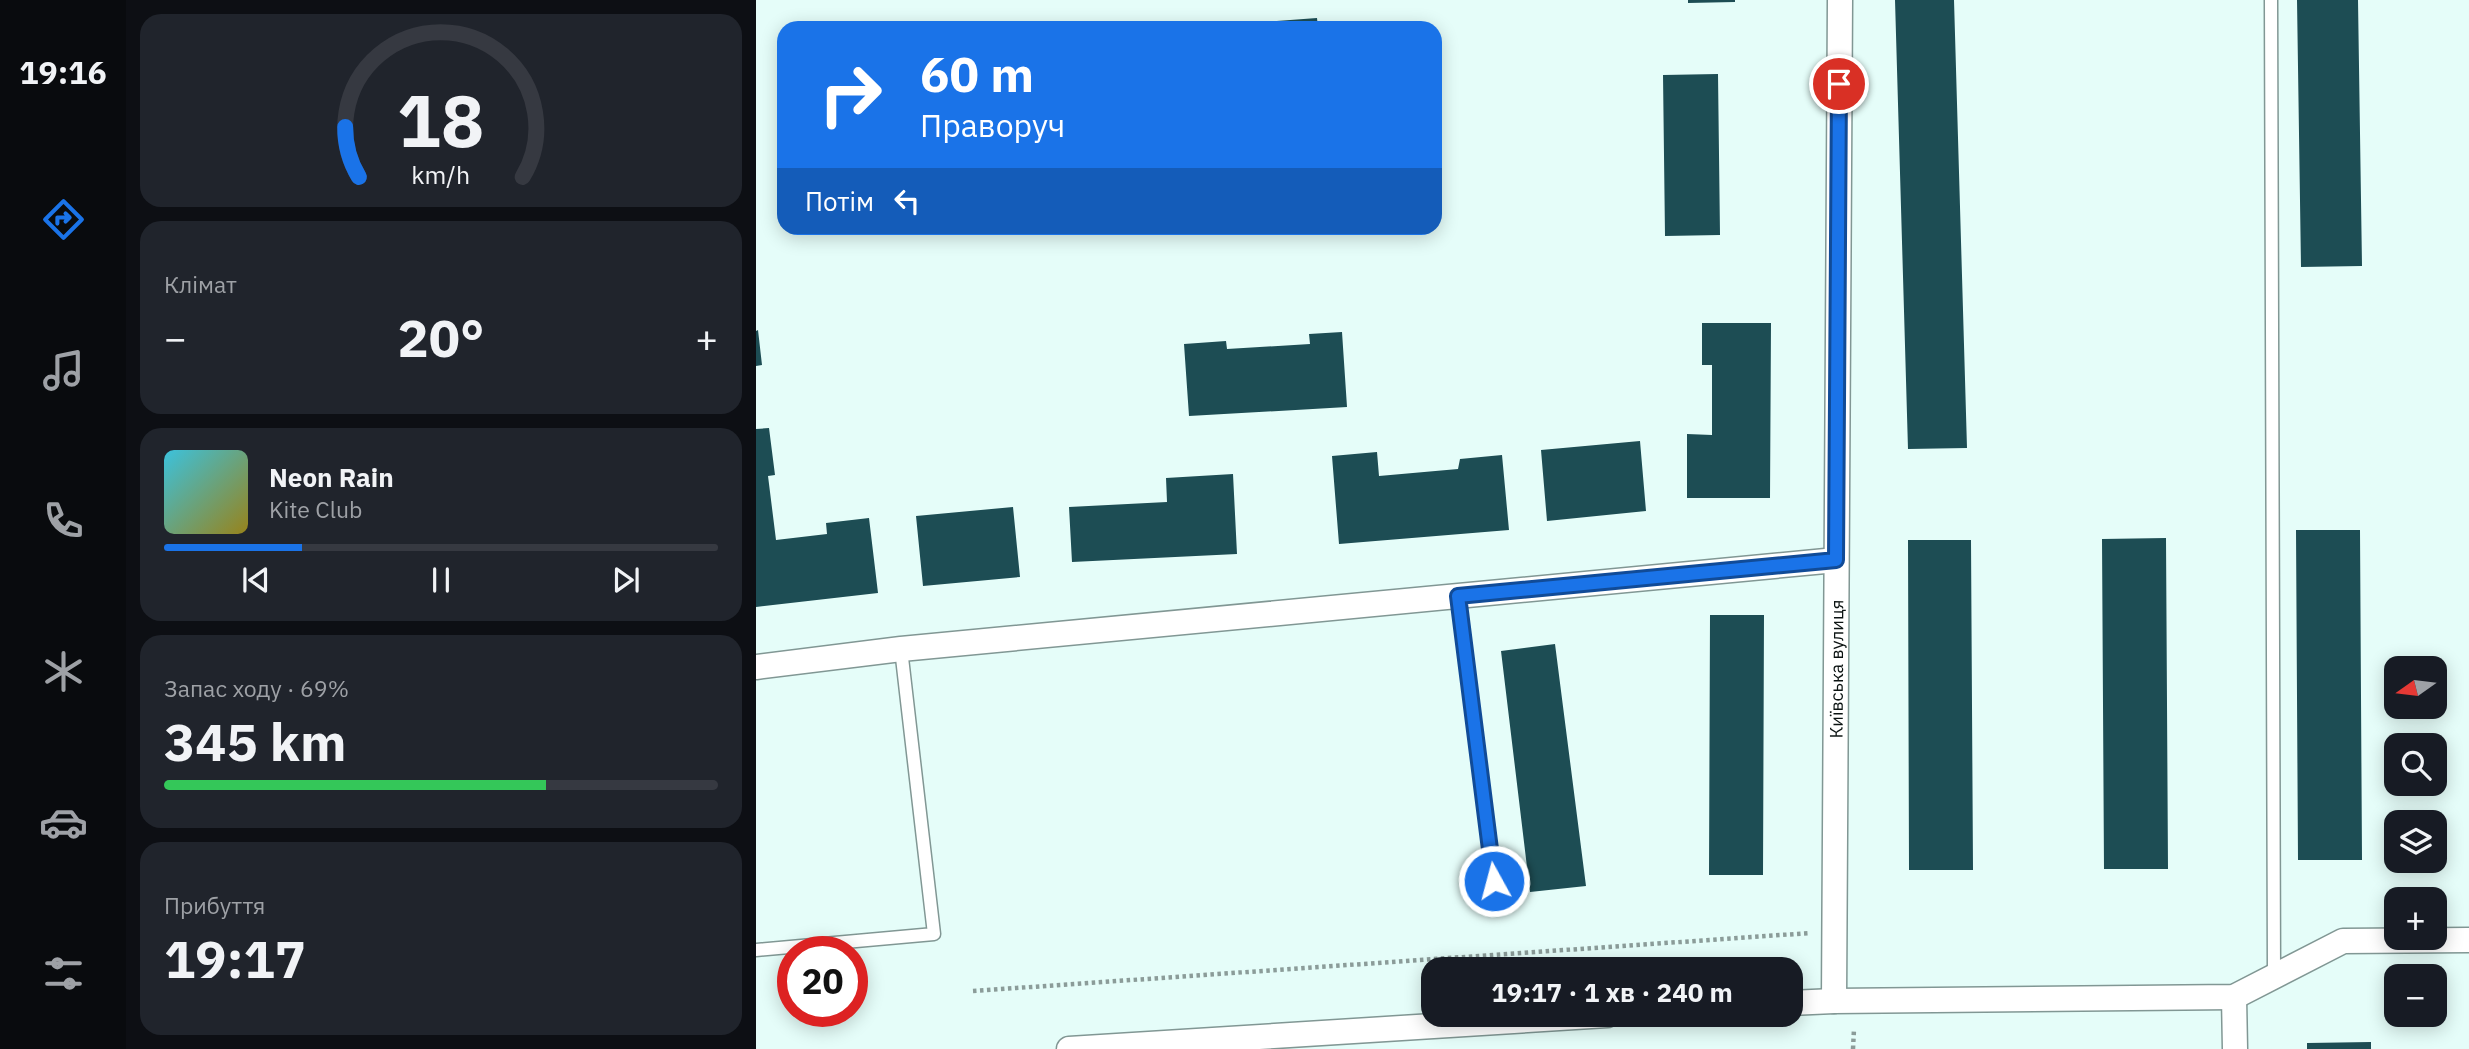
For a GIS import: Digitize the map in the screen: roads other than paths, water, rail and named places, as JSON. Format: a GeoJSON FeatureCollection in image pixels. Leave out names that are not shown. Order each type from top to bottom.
{"type":"FeatureCollection","features":[{"type":"Feature","properties":{"kind":"street","name":"Київська вулиця"},"geometry":{"type":"LineString","coordinates":[[1834,1001],[1840,0]]}},
{"type":"Feature","properties":{"kind":"street"},"geometry":{"type":"LineString","coordinates":[[756,667],[901,649],[1836,560]]}},
{"type":"Feature","properties":{"kind":"street"},"geometry":{"type":"LineString","coordinates":[[1803,1002],[2234,997],[2343,941],[2469,940]]}},
{"type":"Feature","properties":{"kind":"street"},"geometry":{"type":"LineString","coordinates":[[2234,997],[2235,1049]]}},
{"type":"Feature","properties":{"kind":"street"},"geometry":{"type":"LineString","coordinates":[[1069,1049],[1421,1027]]}},
{"type":"Feature","properties":{"kind":"lane"},"geometry":{"type":"LineString","coordinates":[[2272,0],[2274,977]]}},
{"type":"Feature","properties":{"kind":"lane"},"geometry":{"type":"LineString","coordinates":[[1458,596],[1497,907]]}},
{"type":"Feature","properties":{"kind":"lane"},"geometry":{"type":"LineString","coordinates":[[756,950],[934,934],[901,649]]}}]}
